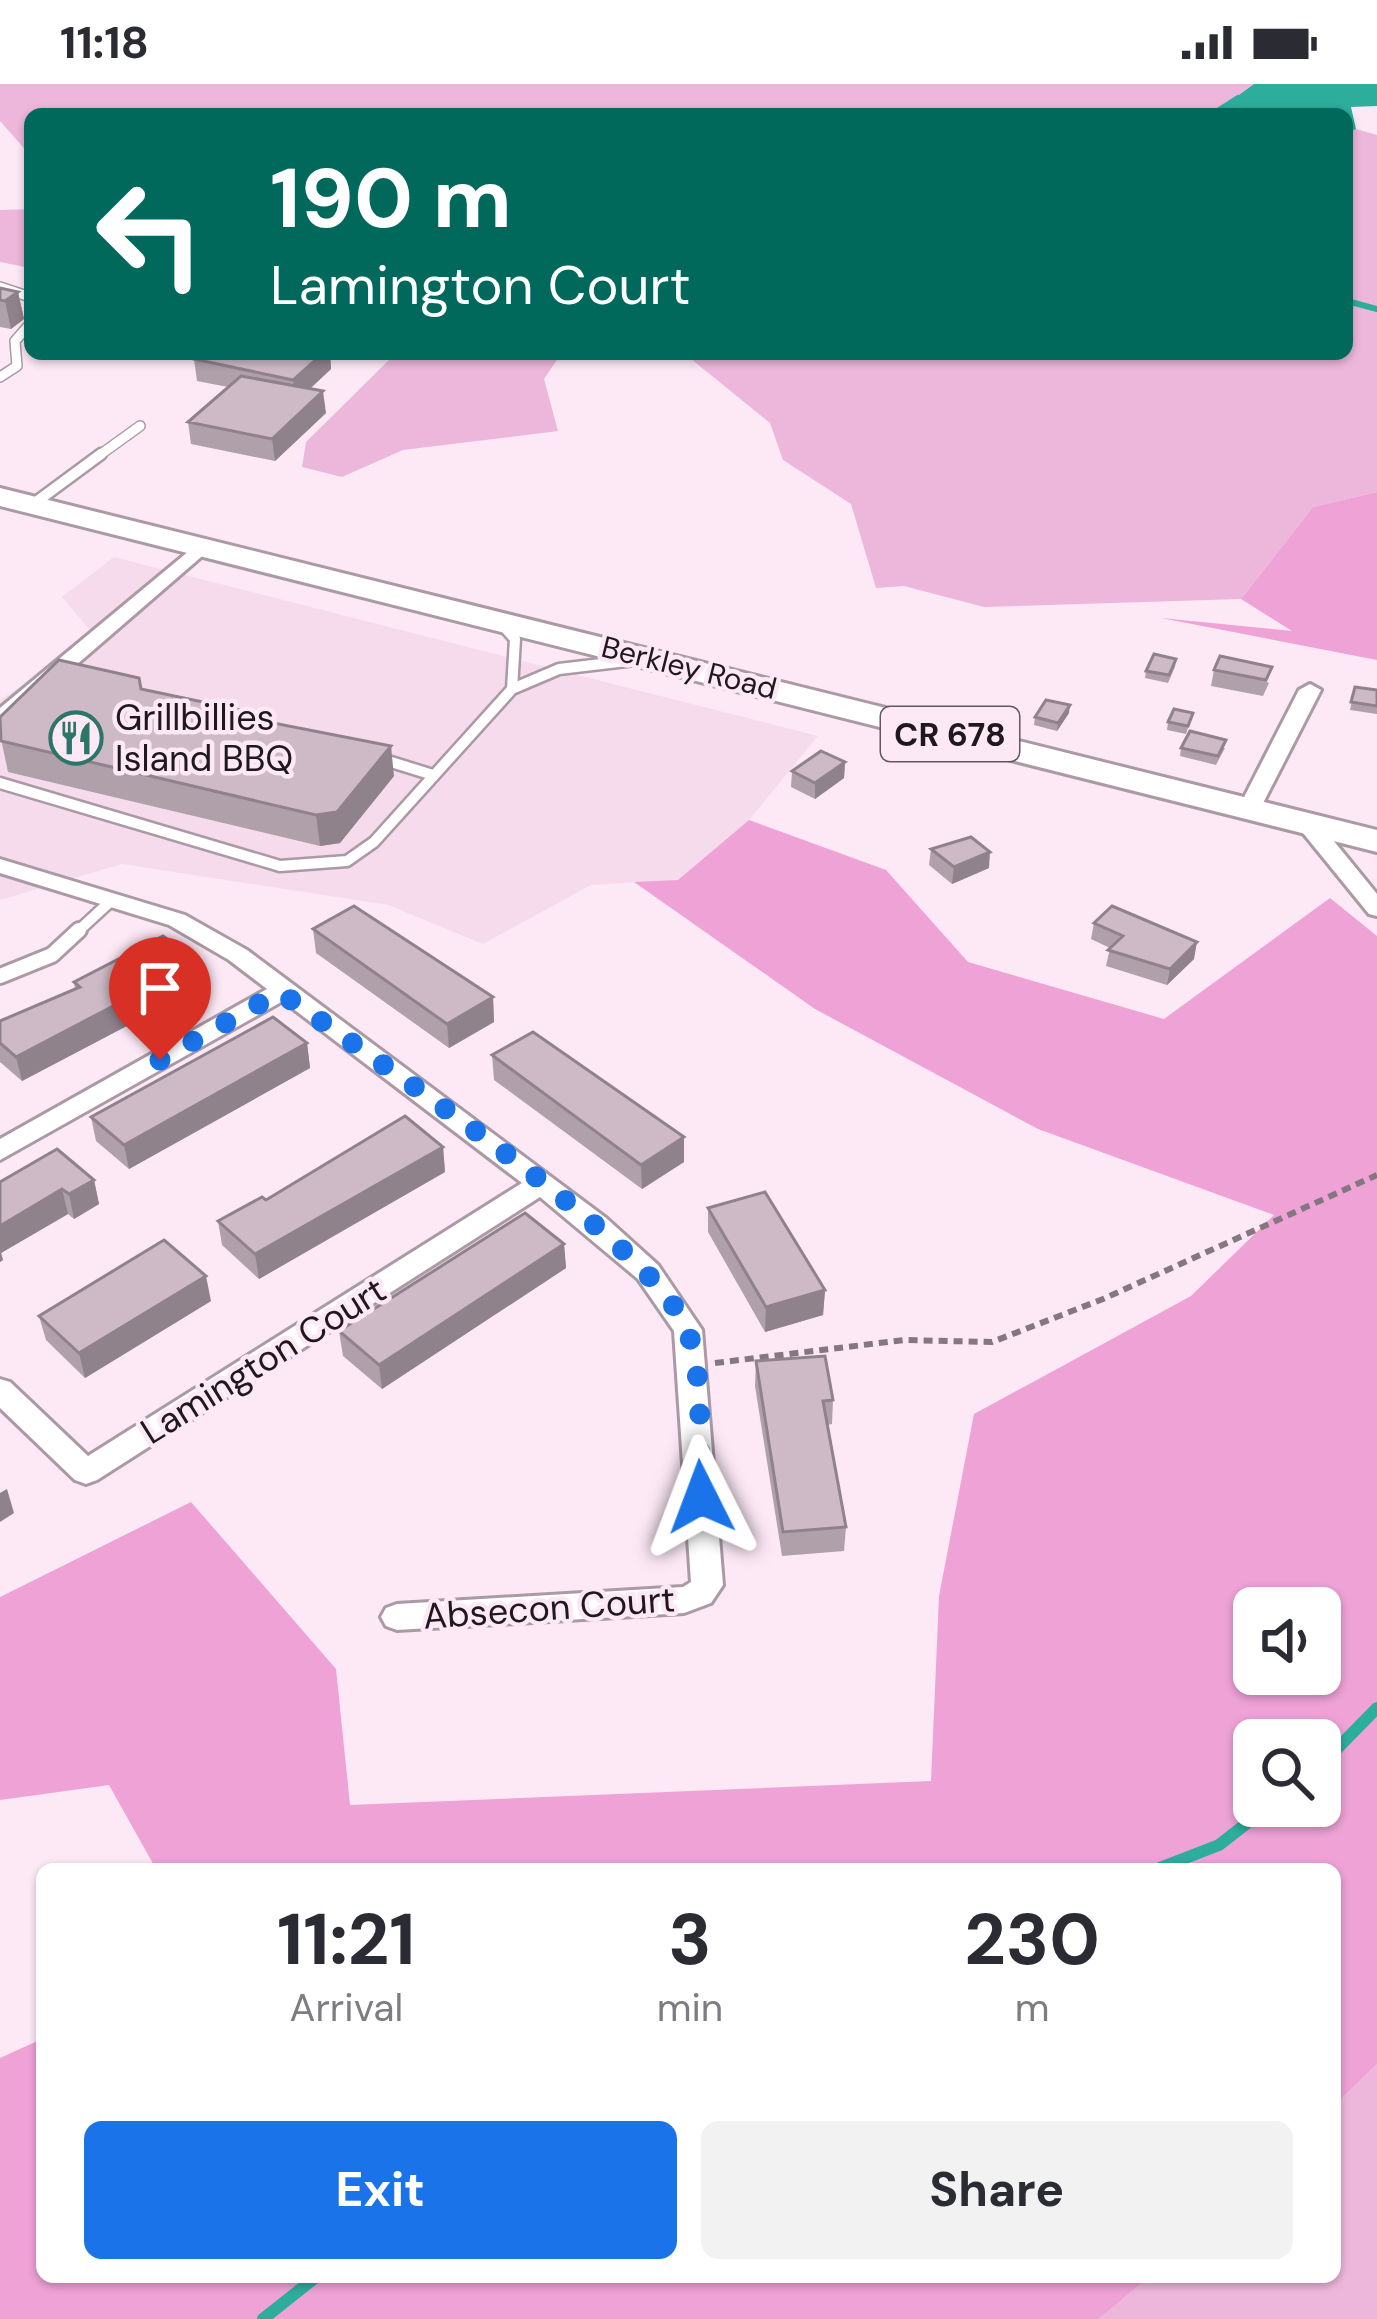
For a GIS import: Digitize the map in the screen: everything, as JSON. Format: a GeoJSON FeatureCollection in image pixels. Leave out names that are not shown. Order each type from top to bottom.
{"type":"FeatureCollection","features":[{"type":"Feature","properties":{"kind":"main road","name":"Berkley Road"},"geometry":{"type":"LineString","coordinates":[[0,497],[1377,841]]}},
{"type":"Feature","properties":{"kind":"street"},"geometry":{"type":"LineString","coordinates":[[0,719],[64,674],[201,547]]}},
{"type":"Feature","properties":{"kind":"street"},"geometry":{"type":"LineString","coordinates":[[1249,809],[1310,690]]}},
{"type":"Feature","properties":{"kind":"street"},"geometry":{"type":"LineString","coordinates":[[1307,824],[1377,909]]}},
{"type":"Feature","properties":{"kind":"street"},"geometry":{"type":"LineString","coordinates":[[0,866],[177,920],[238,955],[648,1272],[688,1330],[694,1366]]}},
{"type":"Feature","properties":{"kind":"street"},"geometry":{"type":"LineString","coordinates":[[0,1151],[280,992]]}},
{"type":"Feature","properties":{"kind":"street","name":"Lamington Court"},"geometry":{"type":"LineString","coordinates":[[0,1390],[86,1472],[540,1184]]}},
{"type":"Feature","properties":{"kind":"street","name":"Absecon Court"},"geometry":{"type":"LineString","coordinates":[[397,1617],[700,1594],[707,1585],[694,1366]]}},
{"type":"Feature","properties":{"kind":"lane"},"geometry":{"type":"LineString","coordinates":[[0,377],[17,366],[14,341],[24,330]]}},
{"type":"Feature","properties":{"kind":"lane"},"geometry":{"type":"LineString","coordinates":[[32,505],[140,426]]}},
{"type":"Feature","properties":{"kind":"lane"},"geometry":{"type":"LineString","coordinates":[[496,620],[515,639],[512,689]]}},
{"type":"Feature","properties":{"kind":"lane"},"geometry":{"type":"LineString","coordinates":[[0,783],[280,866],[347,862],[374,842],[512,689],[585,663],[652,659]]}},
{"type":"Feature","properties":{"kind":"lane"},"geometry":{"type":"LineString","coordinates":[[351,751],[434,775]]}},
{"type":"Feature","properties":{"kind":"lane"},"geometry":{"type":"LineString","coordinates":[[0,976],[52,955],[113,899]]}},
{"type":"Feature","properties":{"kind":"path"},"geometry":{"type":"LineString","coordinates":[[694,1366],[904,1340],[992,1342],[1103,1299],[1377,1175]]}},
{"type":"Feature","properties":{"kind":"shaded area"},"geometry":{"type":"Polygon","coordinates":[[[0,84],[1254,84],[1221,108],[24,108],[24,148],[0,121],[0,84]]]}},
{"type":"Feature","properties":{"kind":"shaded area"},"geometry":{"type":"Polygon","coordinates":[[[1254,84],[1377,84],[1377,106],[1221,108],[1254,84]]]}},
{"type":"Feature","properties":{"kind":"shaded area"},"geometry":{"type":"Polygon","coordinates":[[[1353,130],[1377,135],[1377,492],[1313,507],[1241,599],[984,607],[904,586],[876,588],[851,504],[783,460],[770,423],[692,360],[1353,360],[1353,130]]]}},
{"type":"Feature","properties":{"kind":"shaded area"},"geometry":{"type":"Polygon","coordinates":[[[24,209],[24,267],[0,262],[0,210],[24,209]]]}},
{"type":"Feature","properties":{"kind":"shaded area"},"geometry":{"type":"Polygon","coordinates":[[[389,360],[557,360],[544,379],[558,431],[403,450],[342,477],[302,467],[306,442],[389,360]]]}},
{"type":"Feature","properties":{"kind":"shaded area"},"geometry":{"type":"Polygon","coordinates":[[[1377,492],[1377,660],[1161,618],[1292,631],[1241,599],[1313,507],[1377,492]]]}},
{"type":"Feature","properties":{"kind":"shaded area"},"geometry":{"type":"Polygon","coordinates":[[[114,557],[818,736],[749,820],[678,880],[591,885],[483,944],[388,905],[122,864],[0,900],[0,700],[95,636],[62,597],[114,557]]]}},
{"type":"Feature","properties":{"kind":"shaded area"},"geometry":{"type":"Polygon","coordinates":[[[749,820],[886,870],[968,962],[1164,1019],[1330,898],[1377,936],[1377,2064],[1341,2099],[1341,1863],[153,1863],[109,1785],[0,1800],[0,1597],[191,1502],[336,1669],[350,1805],[931,1781],[939,1596],[974,1414],[1191,1296],[1274,1215],[1038,1129],[815,1009],[634,882],[678,880],[749,820]]]}},
{"type":"Feature","properties":{"kind":"shaded area"},"geometry":{"type":"Polygon","coordinates":[[[36,2042],[36,2283],[1142,2283],[1099,2319],[0,2319],[0,2058],[36,2042]]]}},
{"type":"Feature","properties":{"kind":"shaded area"},"geometry":{"type":"Polygon","coordinates":[[[1377,2064],[1377,2319],[1099,2319],[1142,2283],[1341,2283],[1341,2099],[1377,2064]]]}},
{"type":"Feature","properties":{"kind":"building"},"geometry":{"type":"Polygon","coordinates":[[[0,288],[18,292],[0,300],[0,288]]]}},
{"type":"Feature","properties":{"kind":"building"},"geometry":{"type":"Polygon","coordinates":[[[199,360],[315,360],[293,380],[199,360]]]}},
{"type":"Feature","properties":{"kind":"building"},"geometry":{"type":"Polygon","coordinates":[[[241,376],[323,391],[272,439],[188,422],[241,376]]]}},
{"type":"Feature","properties":{"kind":"building"},"geometry":{"type":"Polygon","coordinates":[[[1154,654],[1176,659],[1169,675],[1146,671],[1154,654]]]}},
{"type":"Feature","properties":{"kind":"building"},"geometry":{"type":"Polygon","coordinates":[[[1220,656],[1272,667],[1266,680],[1214,670],[1220,656]]]}},
{"type":"Feature","properties":{"kind":"building"},"geometry":{"type":"Polygon","coordinates":[[[59,660],[139,678],[141,689],[241,710],[243,717],[391,746],[337,812],[316,815],[1,741],[0,717],[59,660]]]}},
{"type":"Feature","properties":{"kind":"building"},"geometry":{"type":"Polygon","coordinates":[[[1355,687],[1377,690],[1377,706],[1351,702],[1355,687]]]}},
{"type":"Feature","properties":{"kind":"building"},"geometry":{"type":"Polygon","coordinates":[[[1046,700],[1070,705],[1058,723],[1035,717],[1046,700]]]}},
{"type":"Feature","properties":{"kind":"building"},"geometry":{"type":"Polygon","coordinates":[[[1174,709],[1193,713],[1188,726],[1168,722],[1174,709]]]}},
{"type":"Feature","properties":{"kind":"building"},"geometry":{"type":"Polygon","coordinates":[[[1190,731],[1226,740],[1218,756],[1181,748],[1190,731]]]}},
{"type":"Feature","properties":{"kind":"building"},"geometry":{"type":"Polygon","coordinates":[[[821,751],[845,762],[815,783],[792,771],[821,751]]]}},
{"type":"Feature","properties":{"kind":"building"},"geometry":{"type":"Polygon","coordinates":[[[971,837],[990,852],[954,867],[931,849],[971,837]]]}},
{"type":"Feature","properties":{"kind":"building"},"geometry":{"type":"Polygon","coordinates":[[[354,906],[493,997],[447,1024],[313,929],[354,906]]]}},
{"type":"Feature","properties":{"kind":"building"},"geometry":{"type":"Polygon","coordinates":[[[1112,906],[1197,942],[1170,969],[1108,950],[1123,936],[1094,923],[1112,906]]]}},
{"type":"Feature","properties":{"kind":"building"},"geometry":{"type":"Polygon","coordinates":[[[163,936],[197,962],[16,1057],[0,1043],[0,1021],[80,987],[74,982],[163,936]]]}},
{"type":"Feature","properties":{"kind":"building"},"geometry":{"type":"Polygon","coordinates":[[[273,1017],[307,1043],[124,1145],[91,1117],[273,1017]]]}},
{"type":"Feature","properties":{"kind":"building"},"geometry":{"type":"Polygon","coordinates":[[[533,1032],[684,1137],[641,1165],[492,1055],[533,1032]]]}},
{"type":"Feature","properties":{"kind":"building"},"geometry":{"type":"Polygon","coordinates":[[[405,1116],[443,1147],[255,1254],[218,1221],[262,1197],[266,1200],[405,1116]]]}},
{"type":"Feature","properties":{"kind":"building"},"geometry":{"type":"Polygon","coordinates":[[[57,1149],[94,1180],[69,1194],[62,1189],[0,1226],[0,1182],[57,1149]]]}},
{"type":"Feature","properties":{"kind":"building"},"geometry":{"type":"Polygon","coordinates":[[[765,1192],[825,1290],[766,1307],[708,1208],[765,1192]]]}},
{"type":"Feature","properties":{"kind":"building"},"geometry":{"type":"Polygon","coordinates":[[[525,1213],[564,1244],[379,1365],[339,1331],[525,1213]]]}},
{"type":"Feature","properties":{"kind":"building"},"geometry":{"type":"Polygon","coordinates":[[[164,1240],[206,1276],[79,1353],[39,1316],[164,1240]]]}},
{"type":"Feature","properties":{"kind":"building"},"geometry":{"type":"Polygon","coordinates":[[[825,1356],[833,1400],[823,1401],[846,1527],[783,1532],[756,1361],[825,1356]]]}},
{"type":"Feature","properties":{"kind":"waterway"},"geometry":{"type":"LineString","coordinates":[[1222,108],[1238,98]]}},
{"type":"Feature","properties":{"kind":"waterway"},"geometry":{"type":"LineString","coordinates":[[1353,303],[1377,309]]}},
{"type":"Feature","properties":{"kind":"waterway"},"geometry":{"type":"LineString","coordinates":[[1341,1745],[1377,1708]]}},
{"type":"Feature","properties":{"kind":"waterway"},"geometry":{"type":"LineString","coordinates":[[1172,1863],[1219,1845],[1242,1827]]}},
{"type":"Feature","properties":{"kind":"waterway"},"geometry":{"type":"LineString","coordinates":[[263,2319],[308,2283]]}},
{"type":"Feature","properties":{"kind":"place","name":"Grillbillies Island BBQ"},"geometry":{"type":"Point","coordinates":[76,738]}},
{"type":"Feature","properties":{"kind":"route"},"geometry":{"type":"LineString","coordinates":[[160,1060],[280,992],[596,1225],[648,1272],[688,1330],[701,1497]]}}]}
